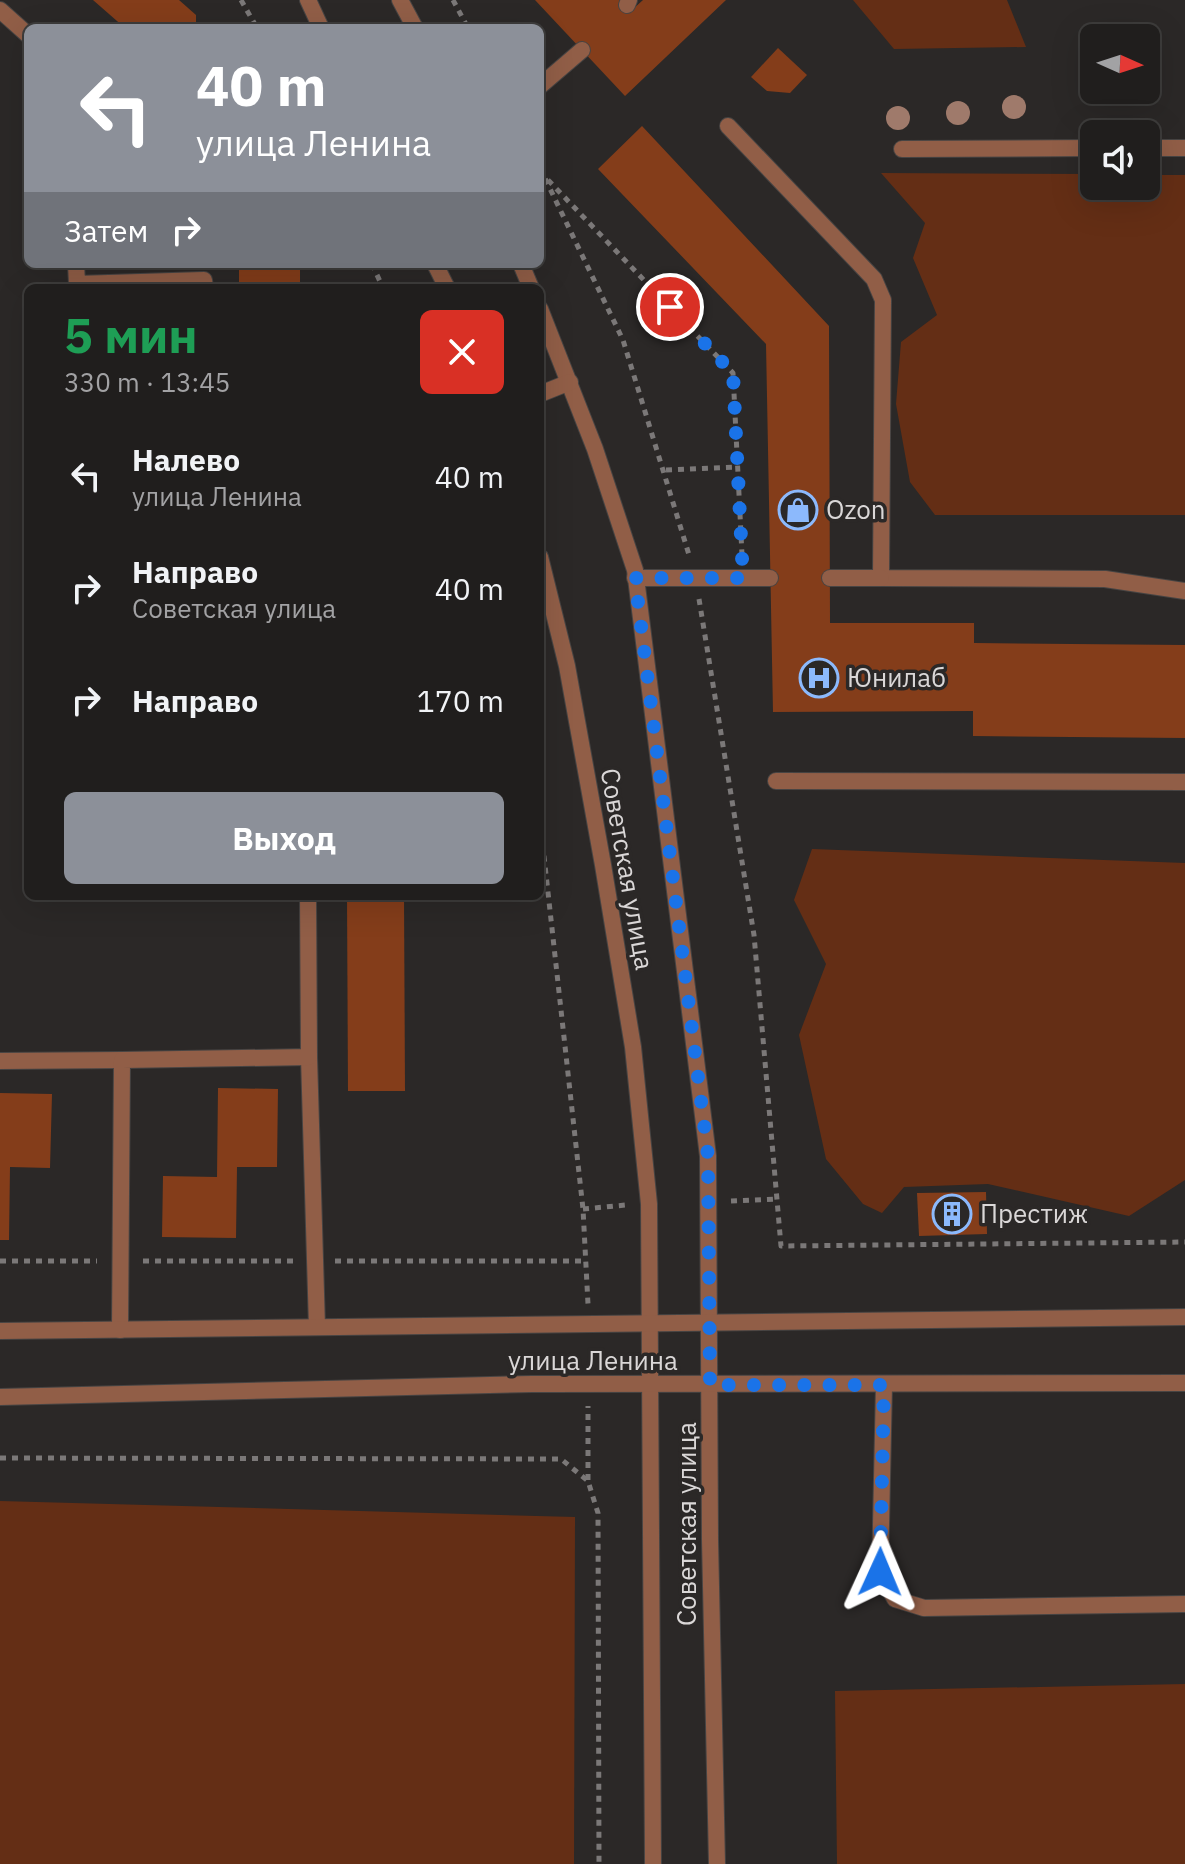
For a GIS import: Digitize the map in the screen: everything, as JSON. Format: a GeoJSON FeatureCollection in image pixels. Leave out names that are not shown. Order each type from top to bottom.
{"type":"FeatureCollection","features":[{"type":"Feature","properties":{"kind":"street"},"geometry":{"type":"LineString","coordinates":[[308,0],[319,24]]}},
{"type":"Feature","properties":{"kind":"street"},"geometry":{"type":"LineString","coordinates":[[400,0],[413,24]]}},
{"type":"Feature","properties":{"kind":"street"},"geometry":{"type":"LineString","coordinates":[[0,10],[24,31]]}},
{"type":"Feature","properties":{"kind":"street"},"geometry":{"type":"LineString","coordinates":[[544,83],[582,50]]}},
{"type":"Feature","properties":{"kind":"street"},"geometry":{"type":"LineString","coordinates":[[728,126],[874,279],[883,300],[881,578]]}},
{"type":"Feature","properties":{"kind":"street"},"geometry":{"type":"LineString","coordinates":[[902,149],[1080,148]]}},
{"type":"Feature","properties":{"kind":"street"},"geometry":{"type":"LineString","coordinates":[[1160,148],[1185,148]]}},
{"type":"Feature","properties":{"kind":"street"},"geometry":{"type":"LineString","coordinates":[[77,284],[204,280],[204,284]]}},
{"type":"Feature","properties":{"kind":"street","name":"Советская улица"},"geometry":{"type":"LineString","coordinates":[[544,319],[570,382],[635,578],[708,1156],[710,1555],[717,1864]]}},
{"type":"Feature","properties":{"kind":"street"},"geometry":{"type":"LineString","coordinates":[[544,392],[570,382]]}},
{"type":"Feature","properties":{"kind":"street","name":"Советская улица"},"geometry":{"type":"LineString","coordinates":[[544,573],[567,666],[618,956],[633,1047],[649,1204],[653,1864]]}},
{"type":"Feature","properties":{"kind":"street"},"geometry":{"type":"LineString","coordinates":[[635,578],[770,578]]}},
{"type":"Feature","properties":{"kind":"street"},"geometry":{"type":"LineString","coordinates":[[830,578],[1105,579],[1185,591]]}},
{"type":"Feature","properties":{"kind":"street"},"geometry":{"type":"LineString","coordinates":[[776,781],[1185,782]]}},
{"type":"Feature","properties":{"kind":"street"},"geometry":{"type":"LineString","coordinates":[[308,900],[317,1327]]}},
{"type":"Feature","properties":{"kind":"street"},"geometry":{"type":"LineString","coordinates":[[0,1061],[309,1057]]}},
{"type":"Feature","properties":{"kind":"street"},"geometry":{"type":"LineString","coordinates":[[120,1330],[122,1060]]}},
{"type":"Feature","properties":{"kind":"street","name":"улица Ленина"},"geometry":{"type":"LineString","coordinates":[[0,1331],[1185,1317]]}},
{"type":"Feature","properties":{"kind":"street","name":"улица Ленина"},"geometry":{"type":"LineString","coordinates":[[0,1397],[588,1384],[1185,1383]]}},
{"type":"Feature","properties":{"kind":"street"},"geometry":{"type":"LineString","coordinates":[[884,1385],[880,1572],[895,1599],[924,1608],[1185,1604]]}},
{"type":"Feature","properties":{"kind":"path"},"geometry":{"type":"LineString","coordinates":[[241,0],[255,24]]}},
{"type":"Feature","properties":{"kind":"path"},"geometry":{"type":"LineString","coordinates":[[453,0],[466,24]]}},
{"type":"Feature","properties":{"kind":"path"},"geometry":{"type":"LineString","coordinates":[[544,176],[733,373],[743,578]]}},
{"type":"Feature","properties":{"kind":"path"},"geometry":{"type":"LineString","coordinates":[[544,176],[623,340],[666,470],[696,578],[754,935],[781,1246],[1185,1242]]}},
{"type":"Feature","properties":{"kind":"path"},"geometry":{"type":"LineString","coordinates":[[666,470],[738,467]]}},
{"type":"Feature","properties":{"kind":"path"},"geometry":{"type":"LineString","coordinates":[[544,856],[583,1209],[589,1322]]}},
{"type":"Feature","properties":{"kind":"path"},"geometry":{"type":"LineString","coordinates":[[583,1209],[649,1204]]}},
{"type":"Feature","properties":{"kind":"path"},"geometry":{"type":"LineString","coordinates":[[588,1384],[588,1481],[598,1513],[599,1864]]}},
{"type":"Feature","properties":{"kind":"path"},"geometry":{"type":"LineString","coordinates":[[0,1458],[561,1459],[588,1481]]}},
{"type":"Feature","properties":{"kind":"shaded area"},"geometry":{"type":"Polygon","coordinates":[[[853,0],[1007,0],[1026,47],[894,49],[853,0]]]}},
{"type":"Feature","properties":{"kind":"shaded area"},"geometry":{"type":"Polygon","coordinates":[[[881,173],[1080,174],[1080,200],[1160,200],[1160,175],[1185,175],[1185,515],[935,515],[910,482],[896,404],[901,342],[937,315],[913,258],[925,223],[881,173]]]}},
{"type":"Feature","properties":{"kind":"shaded area"},"geometry":{"type":"Polygon","coordinates":[[[812,849],[1185,863],[1185,1180],[1129,1216],[988,1184],[904,1187],[882,1213],[863,1204],[826,1159],[799,1035],[826,964],[794,900],[812,849]]]}},
{"type":"Feature","properties":{"kind":"shaded area"},"geometry":{"type":"Polygon","coordinates":[[[0,1501],[575,1517],[574,1864],[0,1864],[0,1501]]]}},
{"type":"Feature","properties":{"kind":"shaded area"},"geometry":{"type":"Polygon","coordinates":[[[1185,1684],[1185,1864],[837,1864],[835,1691],[1185,1684]]]}},
{"type":"Feature","properties":{"kind":"building"},"geometry":{"type":"Polygon","coordinates":[[[93,0],[179,0],[196,15],[196,24],[120,24],[93,0]]]}},
{"type":"Feature","properties":{"kind":"building"},"geometry":{"type":"Polygon","coordinates":[[[535,0],[622,0],[632,10],[643,0],[726,0],[625,96],[535,0]]]}},
{"type":"Feature","properties":{"kind":"building"},"geometry":{"type":"Polygon","coordinates":[[[778,48],[807,75],[790,93],[767,91],[751,77],[778,48]]]}},
{"type":"Feature","properties":{"kind":"building"},"geometry":{"type":"Polygon","coordinates":[[[642,126],[829,326],[830,623],[974,623],[974,643],[1185,645],[1185,738],[973,736],[973,711],[773,712],[766,344],[598,169],[642,126]]]}},
{"type":"Feature","properties":{"kind":"building"},"geometry":{"type":"Polygon","coordinates":[[[239,268],[300,268],[300,284],[239,284],[239,268]]]}},
{"type":"Feature","properties":{"kind":"building"},"geometry":{"type":"Polygon","coordinates":[[[347,900],[404,900],[405,1091],[348,1091],[347,900]]]}},
{"type":"Feature","properties":{"kind":"building"},"geometry":{"type":"Polygon","coordinates":[[[218,1088],[278,1089],[277,1167],[237,1167],[236,1238],[162,1237],[163,1176],[217,1177],[218,1088]]]}},
{"type":"Feature","properties":{"kind":"building"},"geometry":{"type":"Polygon","coordinates":[[[0,1093],[52,1094],[50,1168],[10,1167],[9,1240],[0,1240],[0,1093]]]}},
{"type":"Feature","properties":{"kind":"building","name":"Престиж"},"geometry":{"type":"Polygon","coordinates":[[[986,1192],[987,1234],[919,1236],[917,1193],[986,1192]]]}},
{"type":"Feature","properties":{"kind":"place","name":"Ozon"},"geometry":{"type":"Point","coordinates":[798,510]}},
{"type":"Feature","properties":{"kind":"place","name":"Юнилаб"},"geometry":{"type":"Point","coordinates":[819,678]}},
{"type":"Feature","properties":{"kind":"place","name":"Престиж"},"geometry":{"type":"Point","coordinates":[952,1214]}},
{"type":"Feature","properties":{"kind":"route"},"geometry":{"type":"LineString","coordinates":[[670,307],[733,373],[743,578],[635,578],[708,1156],[710,1385],[884,1385],[880,1572]]}}]}
